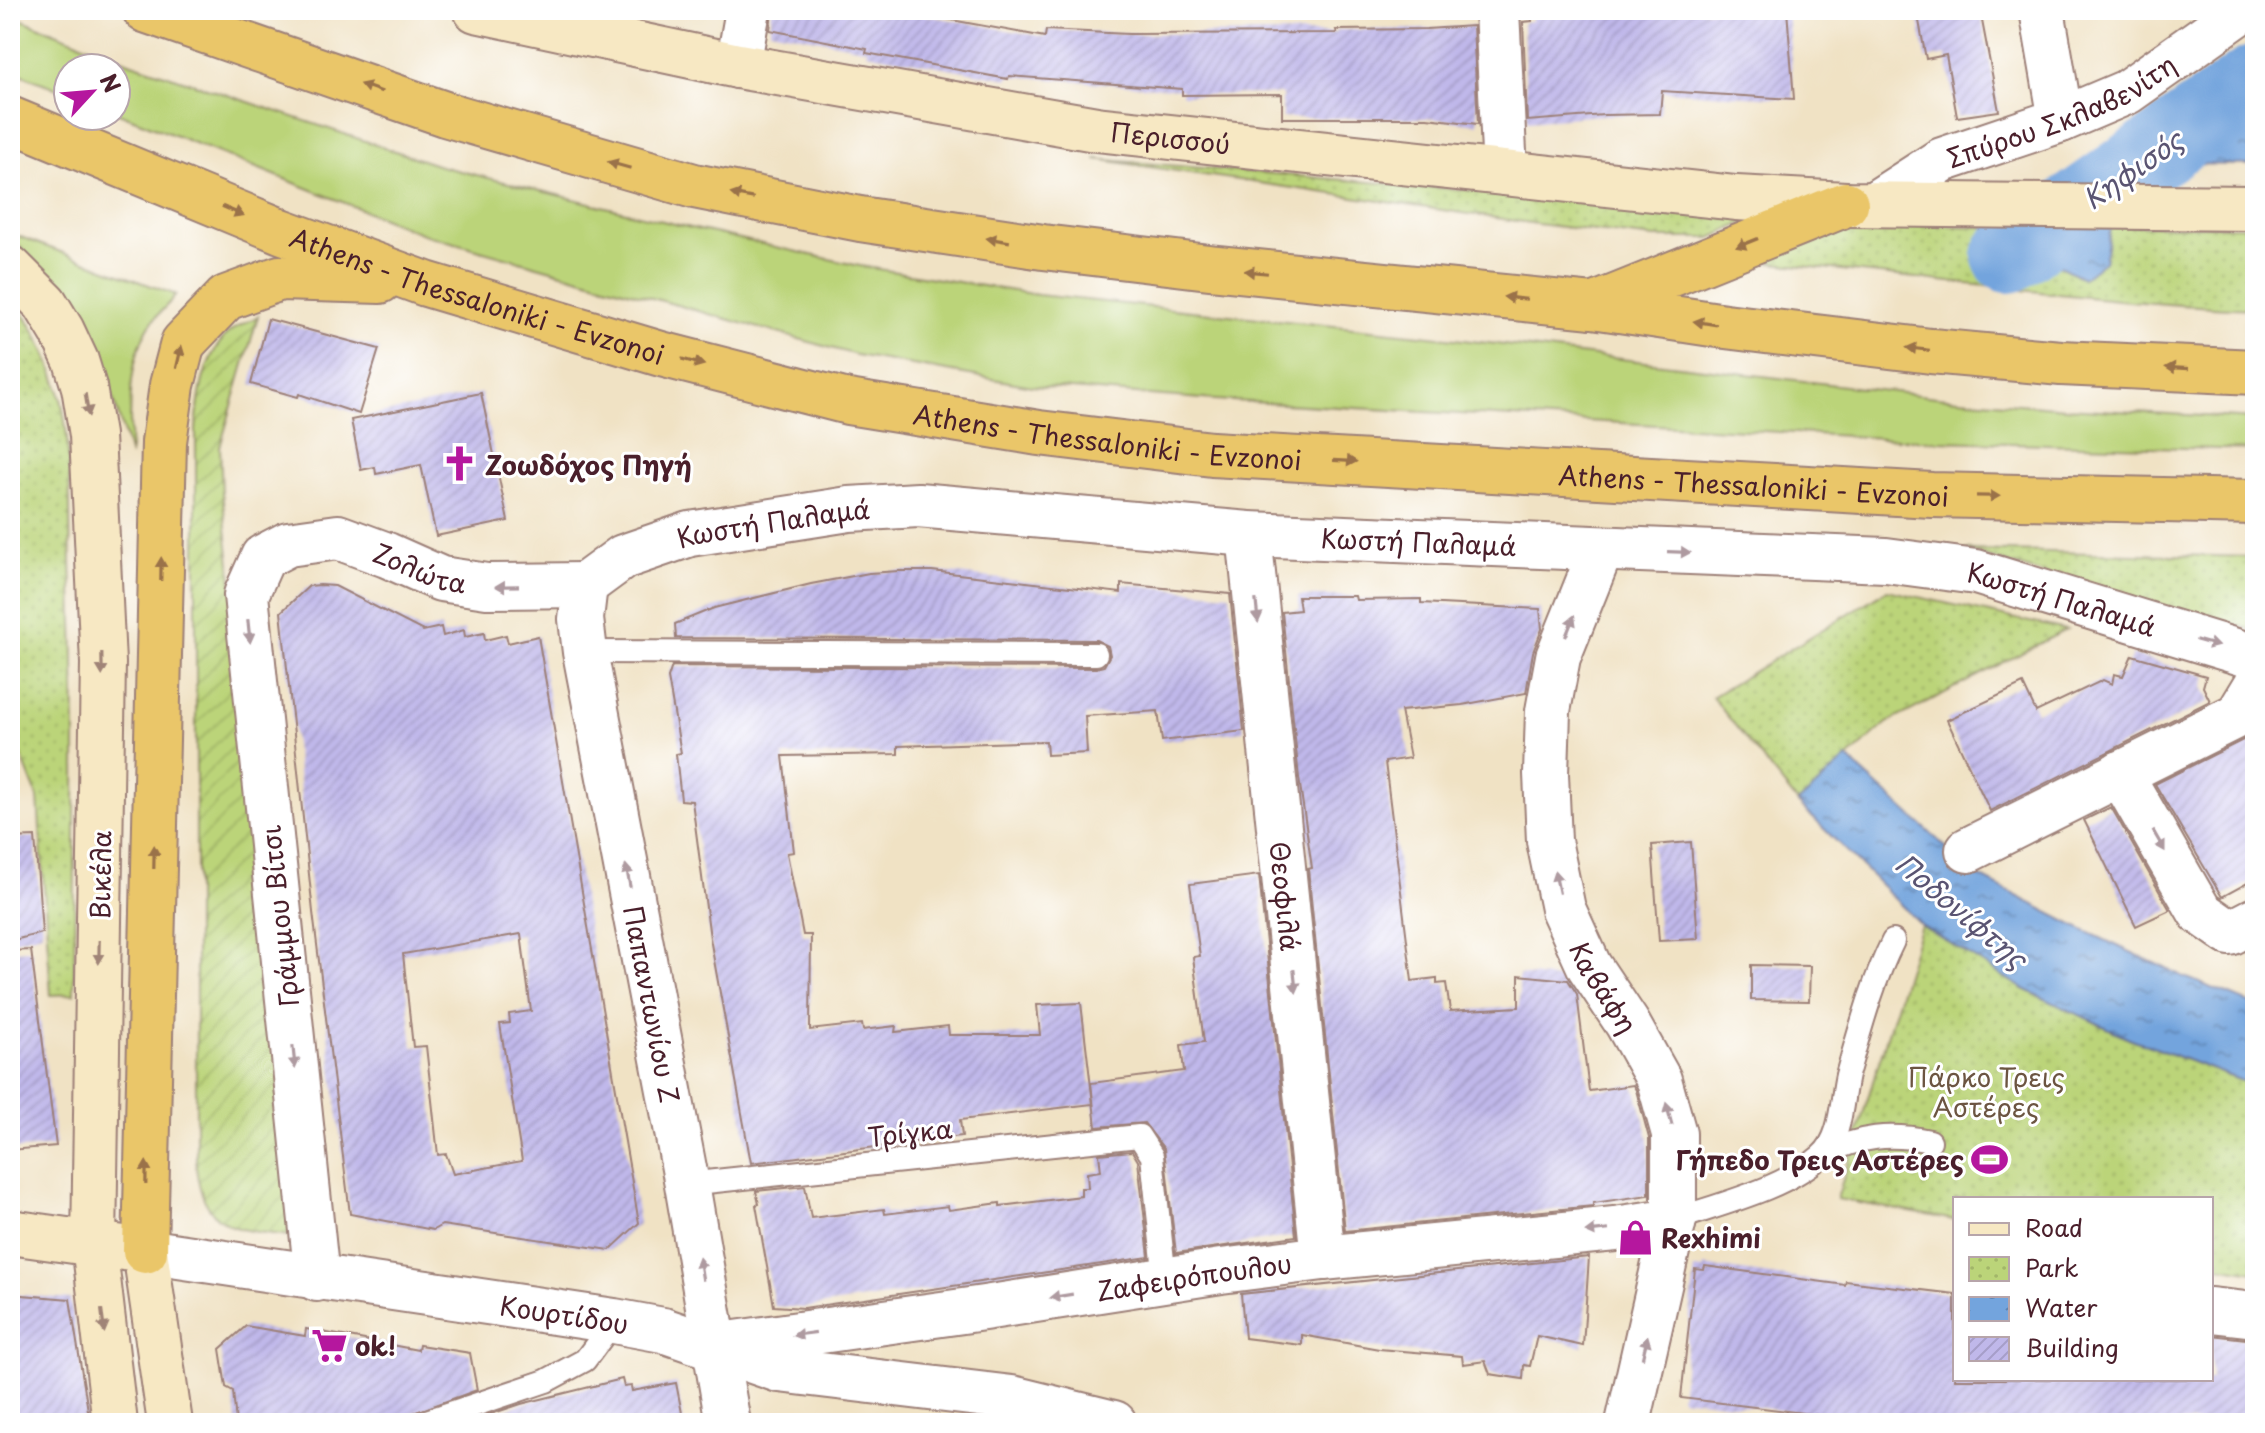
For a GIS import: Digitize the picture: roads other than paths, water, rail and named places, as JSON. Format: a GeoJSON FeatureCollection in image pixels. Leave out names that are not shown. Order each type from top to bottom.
{"type":"FeatureCollection","features":[{"type":"Feature","properties":{"kind":"highway"},"geometry":{"type":"LineString","coordinates":[[145,10],[445,114],[694,186],[860,219],[1043,247],[1593,306],[1725,326],[1931,351],[2061,363],[2255,372]]}},
{"type":"Feature","properties":{"kind":"highway","name":"Athens - Thessaloniki - Evzonoi"},"geometry":{"type":"LineString","coordinates":[[10,119],[281,231],[426,284],[661,354],[848,402],[1071,437],[1212,454],[1917,494],[2255,502]]}},
{"type":"Feature","properties":{"kind":"highway"},"geometry":{"type":"LineString","coordinates":[[10,144],[161,181]]}},
{"type":"Feature","properties":{"kind":"highway"},"geometry":{"type":"LineString","coordinates":[[1593,306],[1860,204]]}},
{"type":"Feature","properties":{"kind":"highway"},"geometry":{"type":"LineString","coordinates":[[145,1251],[164,442],[172,385],[183,343],[226,298],[280,278],[426,284]]}},
{"type":"Feature","properties":{"kind":"street","name":"Περισσού"},"geometry":{"type":"LineString","coordinates":[[476,10],[738,66],[1096,129],[1736,198],[1860,204]]}},
{"type":"Feature","properties":{"kind":"street"},"geometry":{"type":"LineString","coordinates":[[738,66],[748,10]]}},
{"type":"Feature","properties":{"kind":"street"},"geometry":{"type":"LineString","coordinates":[[1497,10],[1505,173]]}},
{"type":"Feature","properties":{"kind":"street"},"geometry":{"type":"LineString","coordinates":[[2042,10],[2061,120]]}},
{"type":"Feature","properties":{"kind":"street","name":"Σπύρου Σκλαβενίτη"},"geometry":{"type":"LineString","coordinates":[[1860,204],[1942,160],[2061,120],[2127,92],[2243,10]]}},
{"type":"Feature","properties":{"kind":"street"},"geometry":{"type":"LineString","coordinates":[[1860,204],[2255,208]]}},
{"type":"Feature","properties":{"kind":"street","name":"Βικέλα"},"geometry":{"type":"LineString","coordinates":[[10,268],[45,303],[62,331],[84,387],[92,435],[103,663],[94,1244],[115,1423]]}},
{"type":"Feature","properties":{"kind":"street","name":"Κωστή Παλαμά"},"geometry":{"type":"LineString","coordinates":[[585,585],[623,557],[690,534],[849,509],[918,505],[1249,534],[1886,560],[1976,572],[2255,657]]}},
{"type":"Feature","properties":{"kind":"street","name":"Θεοφιλά"},"geometry":{"type":"LineString","coordinates":[[1249,534],[1323,1258]]}},
{"type":"Feature","properties":{"kind":"street","name":"Ζολώτα"},"geometry":{"type":"LineString","coordinates":[[263,557],[288,544],[338,537],[441,579],[487,586],[585,585]]}},
{"type":"Feature","properties":{"kind":"street","name":"Καβάφη"},"geometry":{"type":"LineString","coordinates":[[1601,550],[1558,657],[1548,727],[1546,774],[1549,841],[1563,909],[1589,966],[1627,1023],[1659,1080],[1674,1134],[1674,1220],[1628,1423]]}},
{"type":"Feature","properties":{"kind":"street","name":"Γράμμου Βίτσι"},"geometry":{"type":"LineString","coordinates":[[263,557],[246,595],[317,1279]]}},
{"type":"Feature","properties":{"kind":"street","name":"Παπαντωνίου Ζ"},"geometry":{"type":"LineString","coordinates":[[585,585],[581,619],[585,652],[687,1184],[728,1423]]}},
{"type":"Feature","properties":{"kind":"street"},"geometry":{"type":"LineString","coordinates":[[1968,850],[2238,715],[2255,687]]}},
{"type":"Feature","properties":{"kind":"street"},"geometry":{"type":"LineString","coordinates":[[2120,773],[2200,912],[2247,933]]}},
{"type":"Feature","properties":{"kind":"street","name":"Ζαφειρόπουλου"},"geometry":{"type":"LineString","coordinates":[[714,1346],[1323,1258],[1615,1229],[1674,1220]]}},
{"type":"Feature","properties":{"kind":"street","name":"Κουρτίδου"},"geometry":{"type":"LineString","coordinates":[[10,1232],[614,1321],[663,1330],[779,1370],[1012,1398],[1114,1423]]}},
{"type":"Feature","properties":{"kind":"street"},"geometry":{"type":"LineString","coordinates":[[145,1251],[170,1423]]}},
{"type":"Feature","properties":{"kind":"street"},"geometry":{"type":"LineString","coordinates":[[2213,1310],[2255,1315]]}},
{"type":"Feature","properties":{"kind":"lane"},"geometry":{"type":"LineString","coordinates":[[585,652],[1096,654]]}},
{"type":"Feature","properties":{"kind":"lane"},"geometry":{"type":"LineString","coordinates":[[1824,1154],[1837,1127],[1880,967],[1893,941]]}},
{"type":"Feature","properties":{"kind":"lane"},"geometry":{"type":"LineString","coordinates":[[1674,1220],[1793,1176],[1824,1154],[1869,1136],[1901,1135],[1930,1141]]}},
{"type":"Feature","properties":{"kind":"lane","name":"Τρίγκα"},"geometry":{"type":"LineString","coordinates":[[687,1184],[1139,1136],[1152,1156],[1165,1280]]}},
{"type":"Feature","properties":{"kind":"lane"},"geometry":{"type":"LineString","coordinates":[[421,1423],[546,1381],[585,1360],[614,1321]]}},
{"type":"Feature","properties":{"kind":"water"},"geometry":{"type":"Polygon","coordinates":[[[2255,42],[2255,165],[2090,163],[2255,42]]]}},
{"type":"Feature","properties":{"kind":"water"},"geometry":{"type":"Polygon","coordinates":[[[2111,226],[2104,262],[2083,278],[1984,227],[2111,226]]]}},
{"type":"Feature","properties":{"kind":"water","name":"Ποδονίφτης"},"geometry":{"type":"Polygon","coordinates":[[[1847,758],[1978,876],[2182,976],[2255,1005],[2255,1086],[2129,1038],[2022,988],[1921,925],[1798,803],[1847,758]]]}},
{"type":"Feature","properties":{"kind":"waterway","name":"Κηφισός"},"geometry":{"type":"LineString","coordinates":[[2009,256],[2255,82]]}},
{"type":"Feature","properties":{"kind":"place","name":"Ζοωδόχος Πηγή"},"geometry":{"type":"Point","coordinates":[459,464]}},
{"type":"Feature","properties":{"kind":"place","name":"Γήπεδο Τρεις Αστέρες"},"geometry":{"type":"Point","coordinates":[1990,1159]}},
{"type":"Feature","properties":{"kind":"place","name":"Rexhimi"},"geometry":{"type":"Point","coordinates":[1635,1237]}},
{"type":"Feature","properties":{"kind":"place","name":"ok!"},"geometry":{"type":"Point","coordinates":[329,1345]}},
{"type":"Feature","properties":{"kind":"park label","name":"Πάρκο Τρεις Αστέρες"},"geometry":{"type":"Point","coordinates":[1986,1091]}}]}
